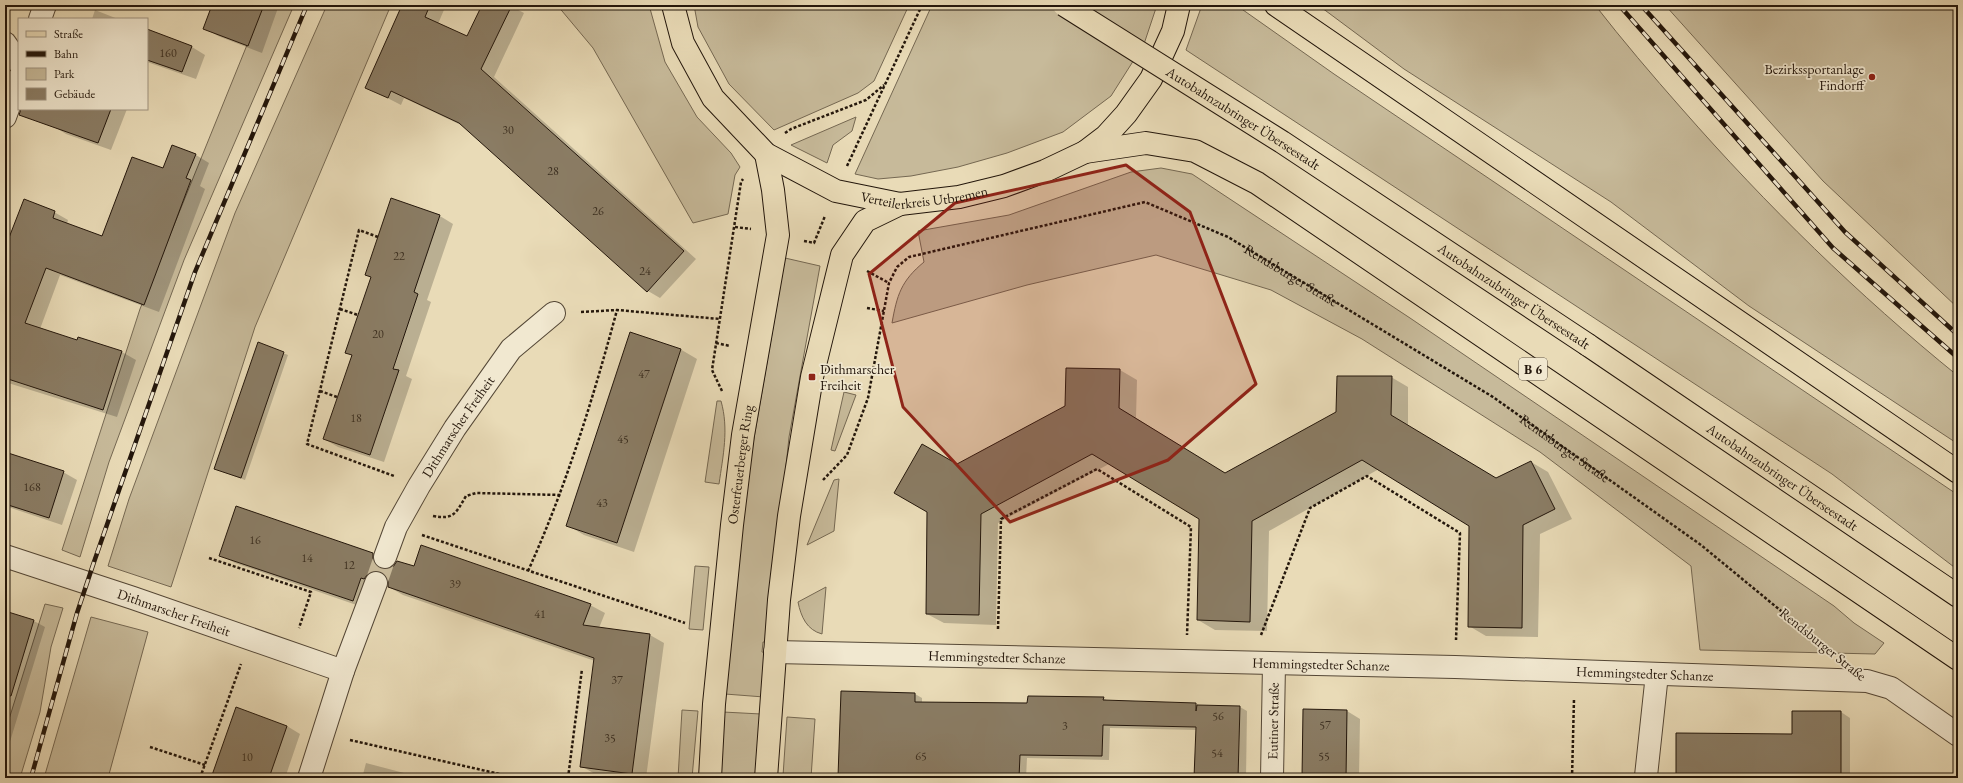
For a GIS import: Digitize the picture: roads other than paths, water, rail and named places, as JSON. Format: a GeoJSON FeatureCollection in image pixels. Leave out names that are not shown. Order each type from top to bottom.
{"type":"FeatureCollection","features":[{"type":"Feature","properties":{"kind":"main road","name":"Verteilerkreis Utbremen"},"geometry":{"type":"LineString","coordinates":[[673,5],[683,43],[714,98],[766,154],[836,191],[900,204],[959,197],[1004,186],[1045,171],[1085,152],[1106,136],[1126,114],[1151,79],[1173,31],[1179,5]]}},
{"type":"Feature","properties":{"kind":"main road","name":"Autobahnzubringer Überseestadt"},"geometry":{"type":"LineString","coordinates":[[1064,5],[1282,142],[1588,344],[1958,596]]}},
{"type":"Feature","properties":{"kind":"main road"},"geometry":{"type":"LineString","coordinates":[[1276,5],[1958,472]]}},
{"type":"Feature","properties":{"kind":"main road","name":"B 6"},"geometry":{"type":"LineString","coordinates":[[1085,152],[1146,143],[1195,151],[1257,183],[1958,659]]}},
{"type":"Feature","properties":{"kind":"main road","name":"Osterfeuerberger Ring"},"geometry":{"type":"LineString","coordinates":[[710,778],[714,704],[743,435],[778,235],[773,190],[766,154]]}},
{"type":"Feature","properties":{"kind":"main road"},"geometry":{"type":"LineString","coordinates":[[766,778],[779,600],[789,516],[812,377],[834,282],[842,256],[865,221],[900,204]]}},
{"type":"Feature","properties":{"kind":"street"},"geometry":{"type":"LineString","coordinates":[[40,18],[45,5]]}},
{"type":"Feature","properties":{"kind":"street"},"geometry":{"type":"LineString","coordinates":[[5,42],[18,62]]}},
{"type":"Feature","properties":{"kind":"street"},"geometry":{"type":"LineString","coordinates":[[5,117],[18,81]]}},
{"type":"Feature","properties":{"kind":"street","name":"Dithmarscher Freiheit"},"geometry":{"type":"LineString","coordinates":[[385,557],[396,527],[418,486],[455,428],[511,349],[554,313]]}},
{"type":"Feature","properties":{"kind":"street","name":"Dithmarscher Freiheit"},"geometry":{"type":"LineString","coordinates":[[5,556],[133,598],[343,671]]}},
{"type":"Feature","properties":{"kind":"street"},"geometry":{"type":"LineString","coordinates":[[309,778],[322,733],[343,671],[376,583]]}},
{"type":"Feature","properties":{"kind":"street","name":"Hemmingstedter Schanze"},"geometry":{"type":"LineString","coordinates":[[775,652],[1455,667],[1867,681]]}},
{"type":"Feature","properties":{"kind":"street","name":"Eutiner Straße"},"geometry":{"type":"LineString","coordinates":[[1272,778],[1274,664]]}},
{"type":"Feature","properties":{"kind":"street"},"geometry":{"type":"LineString","coordinates":[[1646,776],[1657,674]]}},
{"type":"Feature","properties":{"kind":"street","name":"Rendsburger Straße"},"geometry":{"type":"LineString","coordinates":[[1867,681],[1891,688],[1958,735]]}},
{"type":"Feature","properties":{"kind":"tunnel"},"geometry":{"type":"LineString","coordinates":[[376,583],[385,557]]}},
{"type":"Feature","properties":{"kind":"railway"},"geometry":{"type":"LineString","coordinates":[[31,778],[77,613],[195,272],[307,5]]}},
{"type":"Feature","properties":{"kind":"railway"},"geometry":{"type":"LineString","coordinates":[[1619,5],[1833,248],[1958,358]]}},
{"type":"Feature","properties":{"kind":"railway"},"geometry":{"type":"LineString","coordinates":[[1641,5],[1845,232],[1958,335]]}},
{"type":"Feature","properties":{"kind":"place","name":"Bezirkssportanlage Findorff"},"geometry":{"type":"Point","coordinates":[1872,77]}},
{"type":"Feature","properties":{"kind":"place","name":"Dithmarscher Freiheit"},"geometry":{"type":"Point","coordinates":[812,377]}}]}
